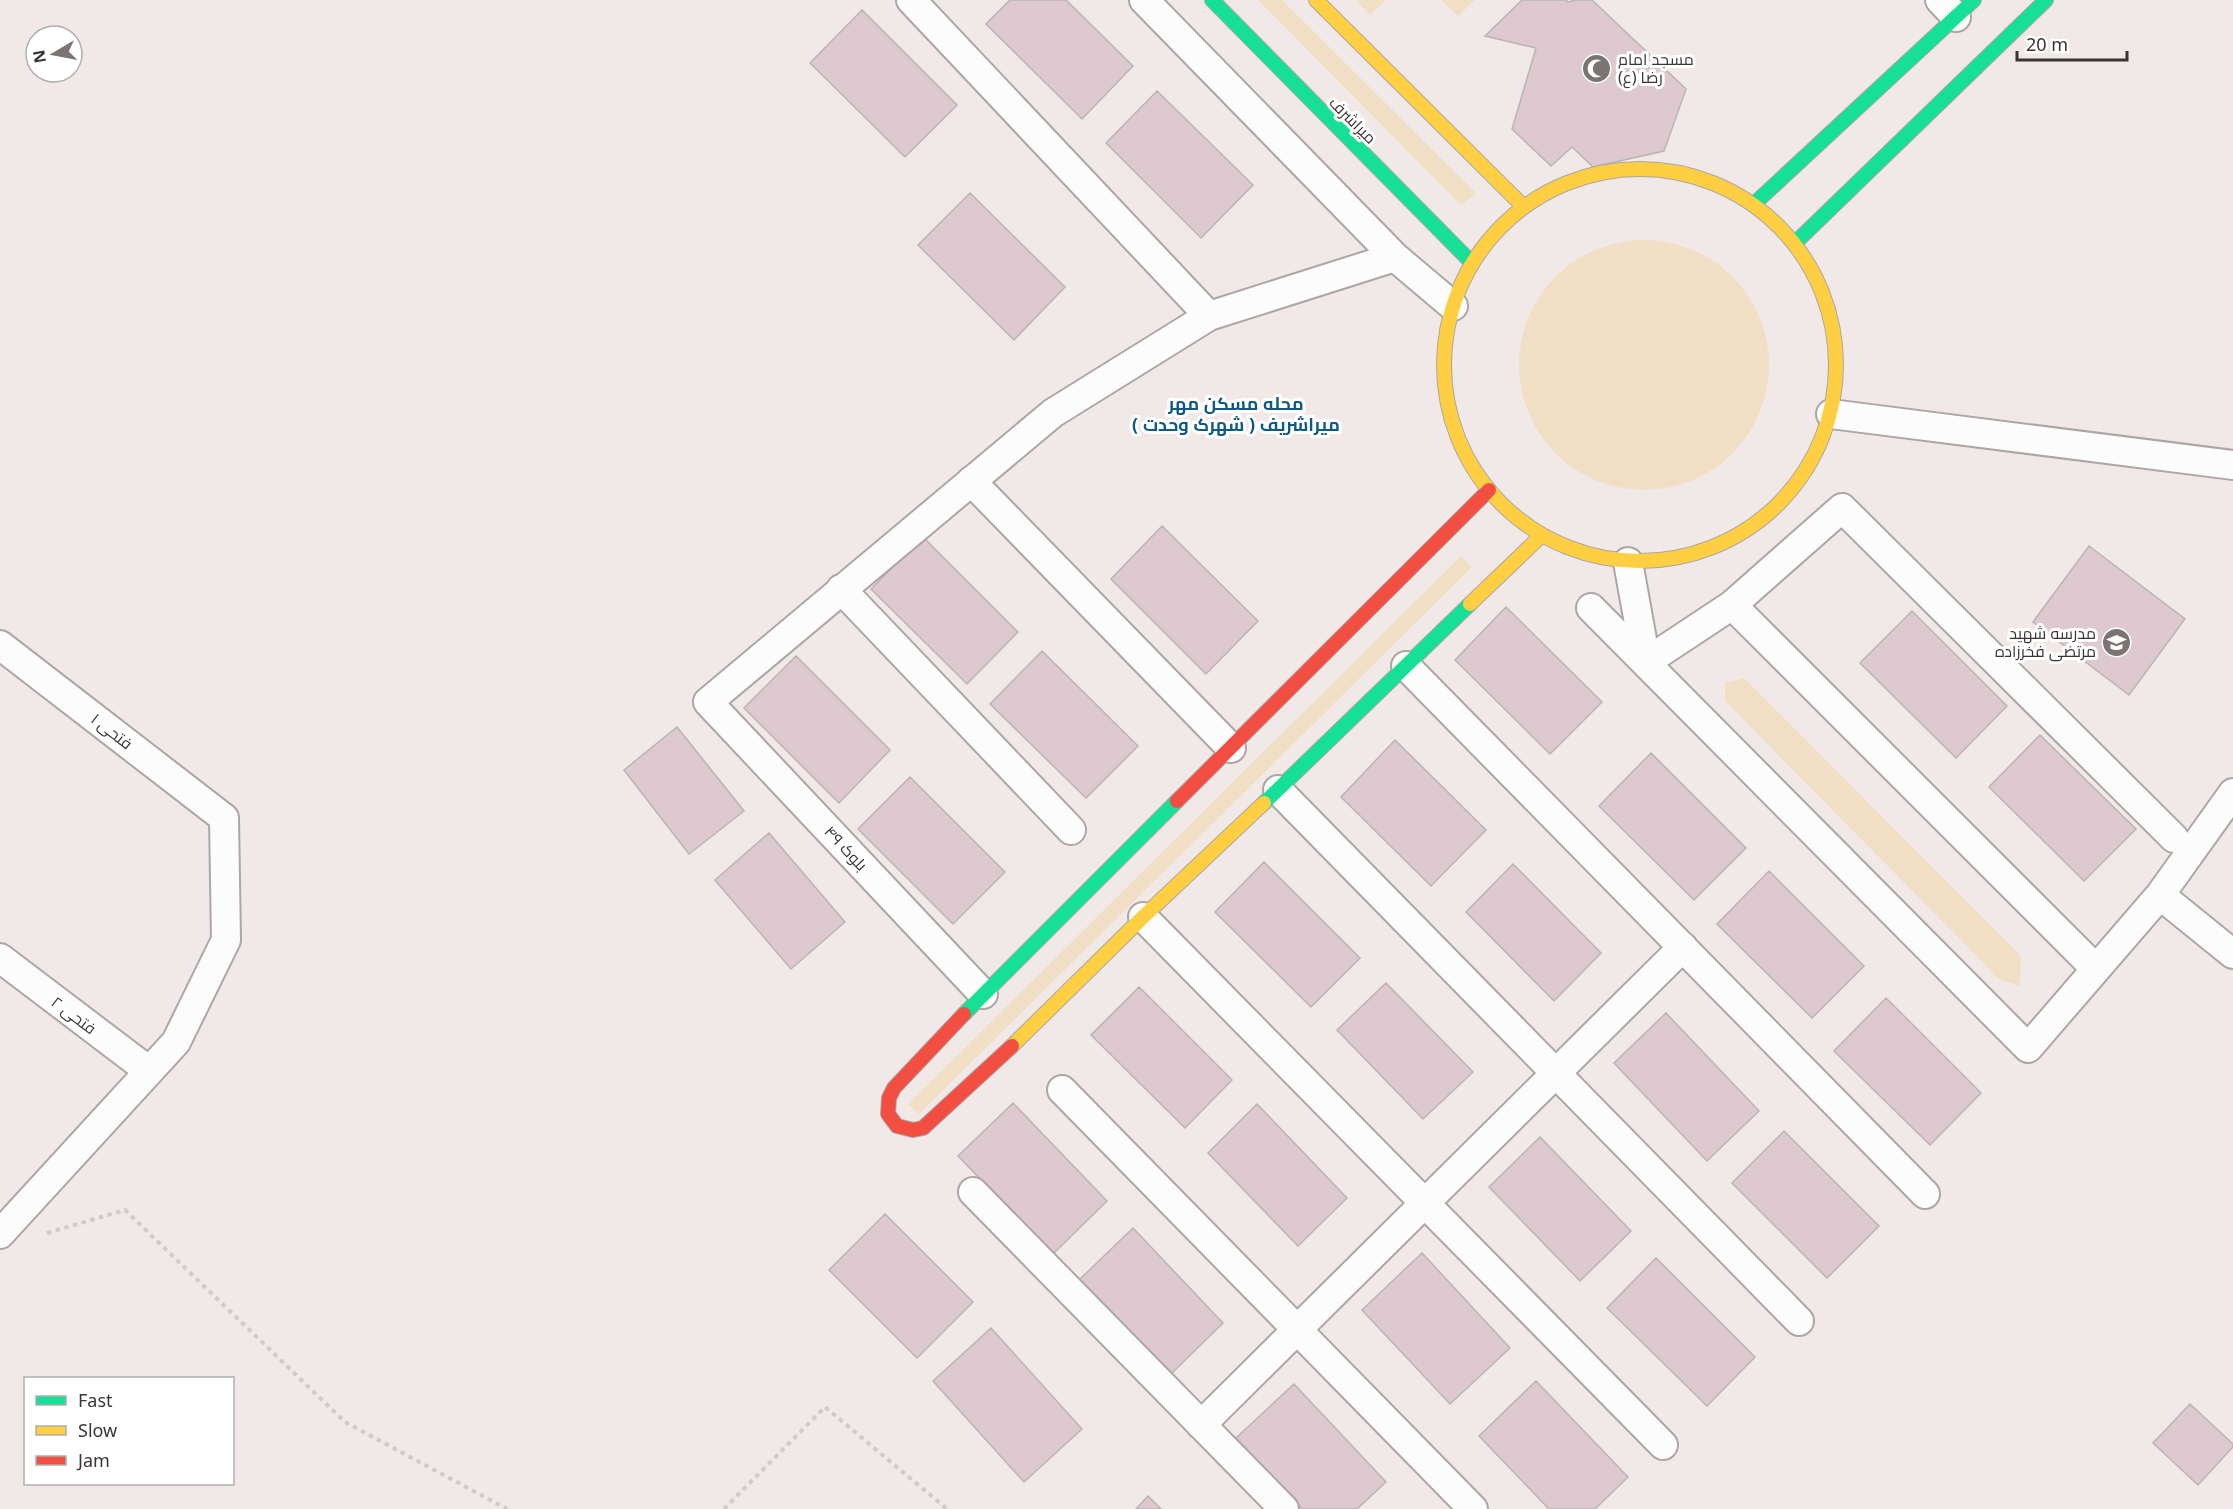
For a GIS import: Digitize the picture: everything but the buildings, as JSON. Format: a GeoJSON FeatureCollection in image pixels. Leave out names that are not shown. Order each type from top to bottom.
{"type":"FeatureCollection","features":[{"type":"Feature","properties":{"kind":"street"},"geometry":{"type":"LineString","coordinates":[[911,0],[1209,316]]}},
{"type":"Feature","properties":{"kind":"street"},"geometry":{"type":"LineString","coordinates":[[1144,0],[1395,257],[1453,306]]}},
{"type":"Feature","properties":{"kind":"street","name":"میراشرف"},"geometry":{"type":"LineString","coordinates":[[1212,0],[1472,263]]}},
{"type":"Feature","properties":{"kind":"street"},"geometry":{"type":"LineString","coordinates":[[1316,0],[1523,206]]}},
{"type":"Feature","properties":{"kind":"street"},"geometry":{"type":"LineString","coordinates":[[1795,243],[2046,0]]}},
{"type":"Feature","properties":{"kind":"street"},"geometry":{"type":"LineString","coordinates":[[1754,204],[1956,6]]}},
{"type":"Feature","properties":{"kind":"street"},"geometry":{"type":"LineString","coordinates":[[1638,167],[1699,176],[1754,204],[1776,222],[1795,243],[1824,296],[1837,355],[1831,414],[1810,465],[1776,507],[1733,539],[1682,558],[1628,562],[1584,553],[1542,535],[1514,515],[1489,490],[1463,448],[1448,402],[1444,354],[1453,306],[1472,263],[1495,232],[1523,206],[1577,178],[1638,167]]}},
{"type":"Feature","properties":{"kind":"street"},"geometry":{"type":"LineString","coordinates":[[1071,830],[842,589],[1053,413],[1209,316],[1395,257]]}},
{"type":"Feature","properties":{"kind":"street"},"geometry":{"type":"LineString","coordinates":[[1831,414],[2233,465]]}},
{"type":"Feature","properties":{"kind":"street"},"geometry":{"type":"LineString","coordinates":[[971,481],[1231,748]]}},
{"type":"Feature","properties":{"kind":"street"},"geometry":{"type":"LineString","coordinates":[[1489,490],[983,994],[894,1088],[888,1097],[886,1107],[889,1117],[903,1130],[923,1128],[1015,1044],[1143,917],[1542,535]]}},
{"type":"Feature","properties":{"kind":"street"},"geometry":{"type":"LineString","coordinates":[[1646,663],[1732,605],[1842,508],[2174,838]]}},
{"type":"Feature","properties":{"kind":"street"},"geometry":{"type":"LineString","coordinates":[[1628,562],[1646,663]]}},
{"type":"Feature","properties":{"kind":"street","name":"بلوک ۴۹"},"geometry":{"type":"LineString","coordinates":[[842,589],[708,702],[983,994]]}},
{"type":"Feature","properties":{"kind":"street"},"geometry":{"type":"LineString","coordinates":[[1732,605],[2096,969]]}},
{"type":"Feature","properties":{"kind":"street"},"geometry":{"type":"LineString","coordinates":[[1591,608],[2028,1048],[2160,895],[2233,793]]}},
{"type":"Feature","properties":{"kind":"street","name":"فتحی ۱"},"geometry":{"type":"LineString","coordinates":[[0,645],[224,818],[226,940],[176,1042],[148,1071]]}},
{"type":"Feature","properties":{"kind":"street"},"geometry":{"type":"LineString","coordinates":[[1406,666],[1925,1194]]}},
{"type":"Feature","properties":{"kind":"street"},"geometry":{"type":"LineString","coordinates":[[1278,790],[1799,1321]]}},
{"type":"Feature","properties":{"kind":"street"},"geometry":{"type":"LineString","coordinates":[[2160,895],[2233,954]]}},
{"type":"Feature","properties":{"kind":"street"},"geometry":{"type":"LineString","coordinates":[[1143,917],[1663,1445]]}},
{"type":"Feature","properties":{"kind":"street"},"geometry":{"type":"LineString","coordinates":[[1202,1425],[1683,947]]}},
{"type":"Feature","properties":{"kind":"street","name":"فتحی ۲"},"geometry":{"type":"LineString","coordinates":[[0,958],[148,1071]]}},
{"type":"Feature","properties":{"kind":"street"},"geometry":{"type":"LineString","coordinates":[[0,1234],[148,1071]]}},
{"type":"Feature","properties":{"kind":"street"},"geometry":{"type":"LineString","coordinates":[[1062,1090],[1473,1509]]}},
{"type":"Feature","properties":{"kind":"street"},"geometry":{"type":"LineString","coordinates":[[973,1192],[1284,1509]]}},
{"type":"Feature","properties":{"kind":"path"},"geometry":{"type":"LineString","coordinates":[[45,1234],[125,1210],[345,1422],[507,1509]]}},
{"type":"Feature","properties":{"kind":"path"},"geometry":{"type":"LineString","coordinates":[[724,1509],[825,1407],[947,1509]]}},
{"type":"Feature","properties":{"kind":"shaded area"},"geometry":{"type":"Polygon","coordinates":[[[1258,0],[1282,0],[1476,193],[1461,205],[1258,0]]]}},
{"type":"Feature","properties":{"kind":"shaded area"},"geometry":{"type":"Polygon","coordinates":[[[1356,0],[1386,0],[1370,15],[1356,0]]]}},
{"type":"Feature","properties":{"kind":"shaded area"},"geometry":{"type":"Polygon","coordinates":[[[1441,0],[1475,0],[1458,16],[1441,0]]]}},
{"type":"Feature","properties":{"kind":"shaded area"},"geometry":{"type":"Polygon","coordinates":[[[1644,240],[1668,243],[1692,250],[1713,261],[1732,277],[1748,296],[1759,317],[1766,341],[1769,365],[1766,389],[1759,413],[1748,434],[1732,453],[1713,469],[1692,480],[1668,487],[1644,490],[1620,487],[1596,480],[1575,469],[1556,453],[1540,434],[1529,413],[1522,389],[1519,365],[1522,341],[1529,317],[1540,296],[1556,277],[1575,261],[1596,250],[1620,243],[1644,240]]]}},
{"type":"Feature","properties":{"kind":"shaded area"},"geometry":{"type":"Polygon","coordinates":[[[1461,556],[1472,567],[919,1114],[908,1104],[1461,556]]]}},
{"type":"Feature","properties":{"kind":"shaded area"},"geometry":{"type":"Polygon","coordinates":[[[1744,678],[2021,956],[2020,986],[1999,979],[1725,701],[1725,683],[1744,678]]]}},
{"type":"Feature","properties":{"kind":"traffic: fast"},"geometry":{"type":"LineString","coordinates":[[1212,0],[1472,263]]}},
{"type":"Feature","properties":{"kind":"traffic: fast"},"geometry":{"type":"LineString","coordinates":[[1754,204],[1974,0]]}},
{"type":"Feature","properties":{"kind":"traffic: fast"},"geometry":{"type":"LineString","coordinates":[[1795,243],[2046,0]]}},
{"type":"Feature","properties":{"kind":"traffic: fast"},"geometry":{"type":"LineString","coordinates":[[1264,803],[1470,604]]}},
{"type":"Feature","properties":{"kind":"traffic: fast"},"geometry":{"type":"LineString","coordinates":[[964,1014],[1177,801]]}},
{"type":"Feature","properties":{"kind":"traffic: slow"},"geometry":{"type":"LineString","coordinates":[[1316,0],[1523,206]]}},
{"type":"Feature","properties":{"kind":"traffic: slow"},"geometry":{"type":"LineString","coordinates":[[1640,169],[1678,173],[1715,184],[1749,202],[1778,227],[1803,256],[1821,290],[1832,327],[1836,365],[1832,403],[1821,440],[1803,474],[1778,503],[1749,528],[1715,546],[1678,557],[1640,561],[1602,557],[1565,546],[1531,528],[1502,503],[1477,474],[1459,440],[1448,403],[1444,365],[1448,327],[1459,290],[1477,256],[1502,227],[1531,202],[1565,184],[1602,173],[1640,169]]}},
{"type":"Feature","properties":{"kind":"traffic: slow"},"geometry":{"type":"LineString","coordinates":[[1470,604],[1542,535]]}},
{"type":"Feature","properties":{"kind":"traffic: slow"},"geometry":{"type":"LineString","coordinates":[[1012,1046],[1143,917],[1264,803]]}},
{"type":"Feature","properties":{"kind":"traffic: jam"},"geometry":{"type":"LineString","coordinates":[[1177,801],[1489,490]]}},
{"type":"Feature","properties":{"kind":"traffic: jam"},"geometry":{"type":"LineString","coordinates":[[964,1014],[894,1088],[889,1098],[888,1114],[897,1126],[913,1130],[923,1128],[1012,1046]]}},
{"type":"Feature","properties":{"kind":"place","name":"مسجد امام رضا (ع)"},"geometry":{"type":"Point","coordinates":[1597,68]}},
{"type":"Feature","properties":{"kind":"place","name":"مدرسه شهید مرتضی فخرزاده"},"geometry":{"type":"Point","coordinates":[2117,642]}},
{"type":"Feature","properties":{"kind":"district","name":"محله مسکن مهر میراشریف ( شهرک وحدت )"},"geometry":{"type":"Point","coordinates":[1236,413]}}]}
